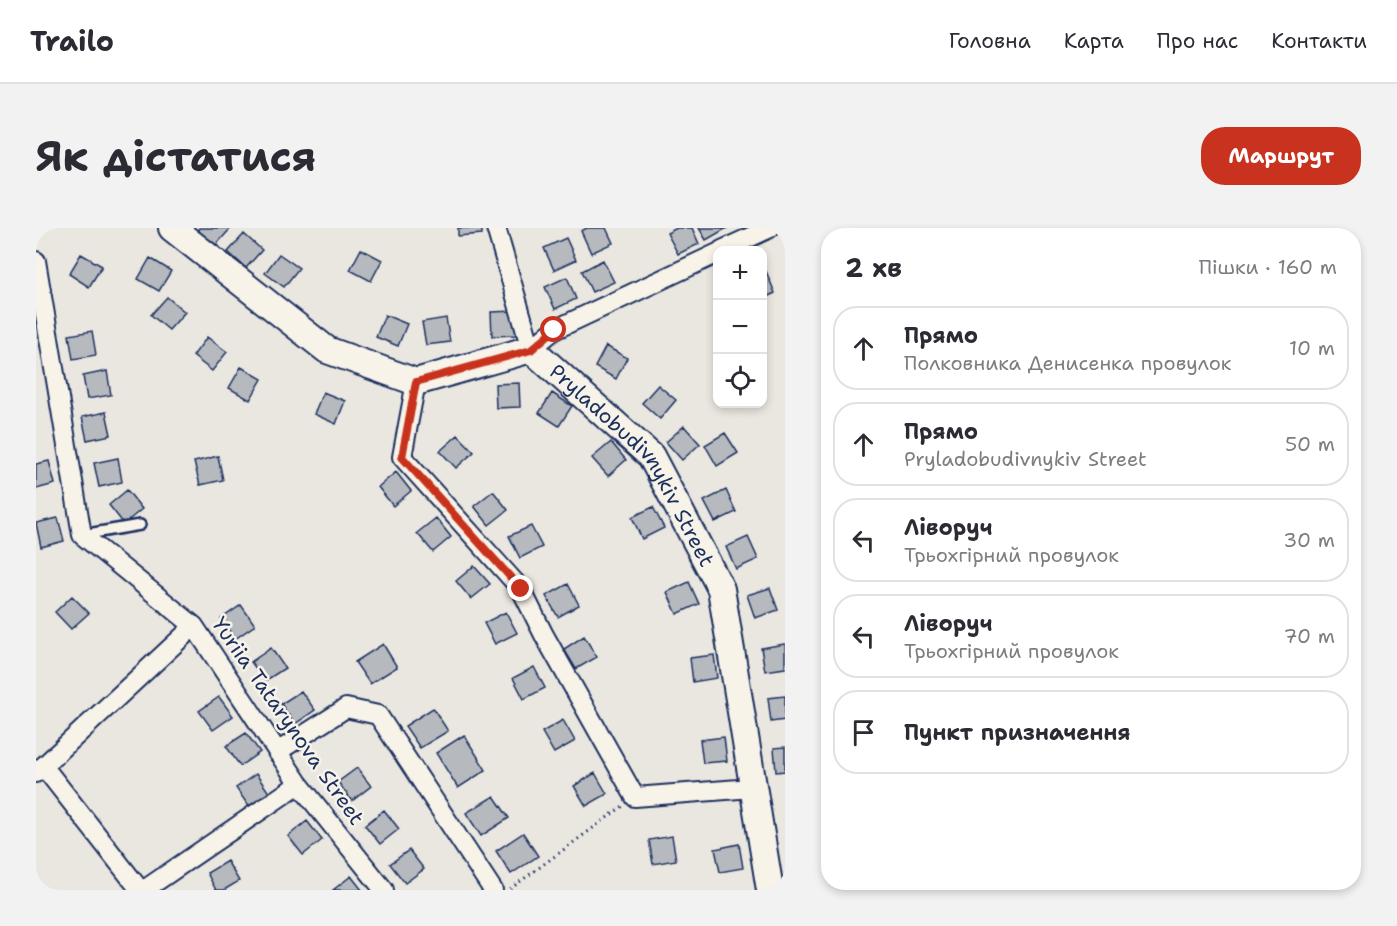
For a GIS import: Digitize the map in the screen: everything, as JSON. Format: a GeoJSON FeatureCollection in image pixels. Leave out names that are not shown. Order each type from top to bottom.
{"type":"FeatureCollection","features":[{"type":"Feature","properties":{"kind":"street"},"geometry":{"type":"LineString","coordinates":[[172,228],[327,350],[416,382],[402,457],[521,589],[549,645],[635,797],[752,789]]}},
{"type":"Feature","properties":{"kind":"street"},"geometry":{"type":"LineString","coordinates":[[496,228],[531,350],[554,330],[713,255]]}},
{"type":"Feature","properties":{"kind":"street"},"geometry":{"type":"LineString","coordinates":[[731,246],[770,228]]}},
{"type":"Feature","properties":{"kind":"street"},"geometry":{"type":"LineString","coordinates":[[36,261],[82,535]]}},
{"type":"Feature","properties":{"kind":"street","name":"Pryladobudivnykiv Street"},"geometry":{"type":"LineString","coordinates":[[416,382],[531,350],[651,456],[721,589],[770,890]]}},
{"type":"Feature","properties":{"kind":"street","name":"Yuriia Tatarynova Street"},"geometry":{"type":"LineString","coordinates":[[82,535],[194,626],[299,784],[384,890]]}},
{"type":"Feature","properties":{"kind":"street"},"geometry":{"type":"LineString","coordinates":[[194,626],[40,770],[142,890],[299,784]]}},
{"type":"Feature","properties":{"kind":"street"},"geometry":{"type":"LineString","coordinates":[[277,752],[346,708],[378,715],[493,890]]}},
{"type":"Feature","properties":{"kind":"lane"},"geometry":{"type":"LineString","coordinates":[[82,535],[140,525]]}},
{"type":"Feature","properties":{"kind":"path"},"geometry":{"type":"LineString","coordinates":[[508,890],[635,797]]}},
{"type":"Feature","properties":{"kind":"building"},"geometry":{"type":"Polygon","coordinates":[[[199,228],[231,228],[215,246],[197,231],[199,228]]]}},
{"type":"Feature","properties":{"kind":"building"},"geometry":{"type":"Polygon","coordinates":[[[458,228],[482,228],[482,234],[458,236],[458,228]]]}},
{"type":"Feature","properties":{"kind":"building"},"geometry":{"type":"Polygon","coordinates":[[[587,228],[606,228],[613,243],[591,253],[581,231],[587,228]]]}},
{"type":"Feature","properties":{"kind":"building"},"geometry":{"type":"Polygon","coordinates":[[[677,228],[692,228],[699,244],[678,254],[667,233],[677,228]]]}},
{"type":"Feature","properties":{"kind":"building"},"geometry":{"type":"Polygon","coordinates":[[[699,228],[727,228],[706,240],[699,228]]]}},
{"type":"Feature","properties":{"kind":"building"},"geometry":{"type":"Polygon","coordinates":[[[244,234],[262,250],[246,268],[228,252],[244,234]]]}},
{"type":"Feature","properties":{"kind":"building"},"geometry":{"type":"Polygon","coordinates":[[[566,238],[576,260],[554,270],[544,248],[566,238]]]}},
{"type":"Feature","properties":{"kind":"building"},"geometry":{"type":"Polygon","coordinates":[[[361,249],[382,260],[371,281],[350,270],[361,249]]]}},
{"type":"Feature","properties":{"kind":"building"},"geometry":{"type":"Polygon","coordinates":[[[81,254],[102,266],[89,287],[69,274],[81,254]]]}},
{"type":"Feature","properties":{"kind":"building"},"geometry":{"type":"Polygon","coordinates":[[[279,254],[299,268],[284,287],[265,273],[279,254]]]}},
{"type":"Feature","properties":{"kind":"building"},"geometry":{"type":"Polygon","coordinates":[[[150,258],[171,271],[159,291],[138,279],[150,258]]]}},
{"type":"Feature","properties":{"kind":"building"},"geometry":{"type":"Polygon","coordinates":[[[603,260],[614,282],[592,292],[582,271],[603,260]]]}},
{"type":"Feature","properties":{"kind":"building"},"geometry":{"type":"Polygon","coordinates":[[[767,273],[775,293],[767,297],[767,273]]]}},
{"type":"Feature","properties":{"kind":"building"},"geometry":{"type":"Polygon","coordinates":[[[567,277],[576,299],[555,309],[545,287],[567,277]]]}},
{"type":"Feature","properties":{"kind":"building"},"geometry":{"type":"Polygon","coordinates":[[[167,297],[185,312],[169,330],[151,315],[167,297]]]}},
{"type":"Feature","properties":{"kind":"building"},"geometry":{"type":"Polygon","coordinates":[[[515,311],[516,335],[492,336],[491,312],[515,311]]]}},
{"type":"Feature","properties":{"kind":"building"},"geometry":{"type":"Polygon","coordinates":[[[385,315],[407,324],[398,346],[376,337],[385,315]]]}},
{"type":"Feature","properties":{"kind":"building"},"geometry":{"type":"Polygon","coordinates":[[[446,318],[450,342],[426,345],[422,322],[446,318]]]}},
{"type":"Feature","properties":{"kind":"building"},"geometry":{"type":"Polygon","coordinates":[[[92,331],[96,355],[73,359],[69,335],[92,331]]]}},
{"type":"Feature","properties":{"kind":"building"},"geometry":{"type":"Polygon","coordinates":[[[207,337],[227,352],[212,371],[193,356],[207,337]]]}},
{"type":"Feature","properties":{"kind":"building"},"geometry":{"type":"Polygon","coordinates":[[[606,346],[627,358],[616,379],[595,367],[606,346]]]}},
{"type":"Feature","properties":{"kind":"building"},"geometry":{"type":"Polygon","coordinates":[[[241,367],[262,379],[250,400],[229,388],[241,367]]]}},
{"type":"Feature","properties":{"kind":"building"},"geometry":{"type":"Polygon","coordinates":[[[107,371],[111,395],[87,399],[83,376],[107,371]]]}},
{"type":"Feature","properties":{"kind":"building"},"geometry":{"type":"Polygon","coordinates":[[[519,383],[520,407],[496,408],[495,384],[519,383]]]}},
{"type":"Feature","properties":{"kind":"building"},"geometry":{"type":"Polygon","coordinates":[[[658,385],[676,400],[660,419],[642,403],[658,385]]]}},
{"type":"Feature","properties":{"kind":"building"},"geometry":{"type":"Polygon","coordinates":[[[323,392],[345,401],[336,424],[314,414],[323,392]]]}},
{"type":"Feature","properties":{"kind":"building"},"geometry":{"type":"Polygon","coordinates":[[[552,393],[572,406],[559,426],[539,413],[552,393]]]}},
{"type":"Feature","properties":{"kind":"building"},"geometry":{"type":"Polygon","coordinates":[[[106,412],[111,435],[87,440],[82,417],[106,412]]]}},
{"type":"Feature","properties":{"kind":"building"},"geometry":{"type":"Polygon","coordinates":[[[684,426],[700,444],[682,460],[666,442],[684,426]]]}},
{"type":"Feature","properties":{"kind":"building"},"geometry":{"type":"Polygon","coordinates":[[[725,433],[738,453],[717,466],[705,445],[725,433]]]}},
{"type":"Feature","properties":{"kind":"building"},"geometry":{"type":"Polygon","coordinates":[[[458,435],[474,452],[456,468],[440,451],[458,435]]]}},
{"type":"Feature","properties":{"kind":"building"},"geometry":{"type":"Polygon","coordinates":[[[611,442],[626,460],[608,476],[592,458],[611,442]]]}},
{"type":"Feature","properties":{"kind":"building"},"geometry":{"type":"Polygon","coordinates":[[[218,456],[223,480],[200,485],[194,462],[218,456]]]}},
{"type":"Feature","properties":{"kind":"building"},"geometry":{"type":"Polygon","coordinates":[[[118,458],[122,482],[99,487],[94,463],[118,458]]]}},
{"type":"Feature","properties":{"kind":"building"},"geometry":{"type":"Polygon","coordinates":[[[49,461],[55,484],[36,489],[36,464],[49,461]]]}},
{"type":"Feature","properties":{"kind":"building"},"geometry":{"type":"Polygon","coordinates":[[[396,472],[411,491],[393,506],[378,487],[396,472]]]}},
{"type":"Feature","properties":{"kind":"building"},"geometry":{"type":"Polygon","coordinates":[[[127,490],[142,509],[124,524],[109,505],[127,490]]]}},
{"type":"Feature","properties":{"kind":"building"},"geometry":{"type":"Polygon","coordinates":[[[726,490],[736,512],[715,522],[704,501],[726,490]]]}},
{"type":"Feature","properties":{"kind":"building"},"geometry":{"type":"Polygon","coordinates":[[[493,491],[508,510],[489,525],[474,506],[493,491]]]}},
{"type":"Feature","properties":{"kind":"building"},"geometry":{"type":"Polygon","coordinates":[[[653,507],[664,528],[642,539],[632,517],[653,507]]]}},
{"type":"Feature","properties":{"kind":"building"},"geometry":{"type":"Polygon","coordinates":[[[58,518],[64,541],[41,547],[36,523],[58,518]]]}},
{"type":"Feature","properties":{"kind":"building"},"geometry":{"type":"Polygon","coordinates":[[[436,518],[451,537],[433,552],[417,533],[436,518]]]}},
{"type":"Feature","properties":{"kind":"building"},"geometry":{"type":"Polygon","coordinates":[[[531,526],[542,547],[520,558],[509,536],[531,526]]]}},
{"type":"Feature","properties":{"kind":"building"},"geometry":{"type":"Polygon","coordinates":[[[748,537],[758,559],[736,569],[726,547],[748,537]]]}},
{"type":"Feature","properties":{"kind":"building"},"geometry":{"type":"Polygon","coordinates":[[[474,566],[490,584],[471,599],[456,581],[474,566]]]}},
{"type":"Feature","properties":{"kind":"building"},"geometry":{"type":"Polygon","coordinates":[[[689,582],[699,604],[677,614],[667,592],[689,582]]]}},
{"type":"Feature","properties":{"kind":"building"},"geometry":{"type":"Polygon","coordinates":[[[568,584],[579,605],[558,617],[546,596],[568,584]]]}},
{"type":"Feature","properties":{"kind":"building"},"geometry":{"type":"Polygon","coordinates":[[[770,588],[778,610],[755,618],[747,595],[770,588]]]}},
{"type":"Feature","properties":{"kind":"building"},"geometry":{"type":"Polygon","coordinates":[[[72,596],[89,613],[71,629],[55,612],[72,596]]]}},
{"type":"Feature","properties":{"kind":"building"},"geometry":{"type":"Polygon","coordinates":[[[241,605],[255,625],[235,639],[221,619],[241,605]]]}},
{"type":"Feature","properties":{"kind":"building"},"geometry":{"type":"Polygon","coordinates":[[[506,612],[517,633],[495,644],[484,623],[506,612]]]}},
{"type":"Feature","properties":{"kind":"building"},"geometry":{"type":"Polygon","coordinates":[[[584,636],[597,657],[576,669],[564,649],[584,636]]]}},
{"type":"Feature","properties":{"kind":"building"},"geometry":{"type":"Polygon","coordinates":[[[383,644],[397,667],[370,684],[355,662],[383,644]]]}},
{"type":"Feature","properties":{"kind":"building"},"geometry":{"type":"Polygon","coordinates":[[[785,644],[785,668],[765,671],[761,648],[785,644]]]}},
{"type":"Feature","properties":{"kind":"building"},"geometry":{"type":"Polygon","coordinates":[[[271,648],[285,668],[265,681],[251,662],[271,648]]]}},
{"type":"Feature","properties":{"kind":"building"},"geometry":{"type":"Polygon","coordinates":[[[714,655],[717,678],[693,682],[690,658],[714,655]]]}},
{"type":"Feature","properties":{"kind":"building"},"geometry":{"type":"Polygon","coordinates":[[[534,667],[545,688],[524,699],[513,678],[534,667]]]}},
{"type":"Feature","properties":{"kind":"building"},"geometry":{"type":"Polygon","coordinates":[[[301,691],[315,710],[295,724],[281,704],[301,691]]]}},
{"type":"Feature","properties":{"kind":"building"},"geometry":{"type":"Polygon","coordinates":[[[785,696],[785,720],[771,722],[768,698],[785,696]]]}},
{"type":"Feature","properties":{"kind":"building"},"geometry":{"type":"Polygon","coordinates":[[[219,697],[233,716],[213,730],[199,711],[219,697]]]}},
{"type":"Feature","properties":{"kind":"building"},"geometry":{"type":"Polygon","coordinates":[[[433,708],[448,731],[420,748],[405,726],[433,708]]]}},
{"type":"Feature","properties":{"kind":"building"},"geometry":{"type":"Polygon","coordinates":[[[563,720],[575,741],[554,753],[542,732],[563,720]]]}},
{"type":"Feature","properties":{"kind":"building"},"geometry":{"type":"Polygon","coordinates":[[[246,733],[260,752],[240,766],[226,746],[246,733]]]}},
{"type":"Feature","properties":{"kind":"building"},"geometry":{"type":"Polygon","coordinates":[[[464,735],[486,770],[458,788],[436,753],[464,735]]]}},
{"type":"Feature","properties":{"kind":"building"},"geometry":{"type":"Polygon","coordinates":[[[724,737],[727,761],[703,763],[700,740],[724,737]]]}},
{"type":"Feature","properties":{"kind":"building"},"geometry":{"type":"Polygon","coordinates":[[[785,747],[785,771],[776,772],[774,748],[785,747]]]}},
{"type":"Feature","properties":{"kind":"building"},"geometry":{"type":"Polygon","coordinates":[[[357,768],[371,786],[352,801],[338,782],[357,768]]]}},
{"type":"Feature","properties":{"kind":"building"},"geometry":{"type":"Polygon","coordinates":[[[595,773],[607,794],[586,806],[574,786],[595,773]]]}},
{"type":"Feature","properties":{"kind":"building"},"geometry":{"type":"Polygon","coordinates":[[[256,774],[270,794],[250,808],[236,788],[256,774]]]}},
{"type":"Feature","properties":{"kind":"building"},"geometry":{"type":"Polygon","coordinates":[[[494,796],[509,818],[481,836],[466,813],[494,796]]]}},
{"type":"Feature","properties":{"kind":"building"},"geometry":{"type":"Polygon","coordinates":[[[384,810],[399,829],[380,844],[365,825],[384,810]]]}},
{"type":"Feature","properties":{"kind":"building"},"geometry":{"type":"Polygon","coordinates":[[[307,821],[322,840],[303,855],[288,836],[307,821]]]}},
{"type":"Feature","properties":{"kind":"building"},"geometry":{"type":"Polygon","coordinates":[[[523,833],[538,856],[511,874],[496,851],[523,833]]]}},
{"type":"Feature","properties":{"kind":"building"},"geometry":{"type":"Polygon","coordinates":[[[672,836],[676,860],[653,864],[649,840],[672,836]]]}},
{"type":"Feature","properties":{"kind":"building"},"geometry":{"type":"Polygon","coordinates":[[[739,844],[743,868],[720,872],[715,849],[739,844]]]}},
{"type":"Feature","properties":{"kind":"building"},"geometry":{"type":"Polygon","coordinates":[[[409,850],[424,869],[405,883],[390,864],[409,850]]]}},
{"type":"Feature","properties":{"kind":"building"},"geometry":{"type":"Polygon","coordinates":[[[227,861],[239,881],[224,890],[216,890],[207,873],[227,861]]]}},
{"type":"Feature","properties":{"kind":"building"},"geometry":{"type":"Polygon","coordinates":[[[351,876],[362,890],[333,890],[351,876]]]}},
{"type":"Feature","properties":{"kind":"route"},"geometry":{"type":"LineString","coordinates":[[521,589],[402,457],[416,382],[531,350],[554,330]]}}]}
